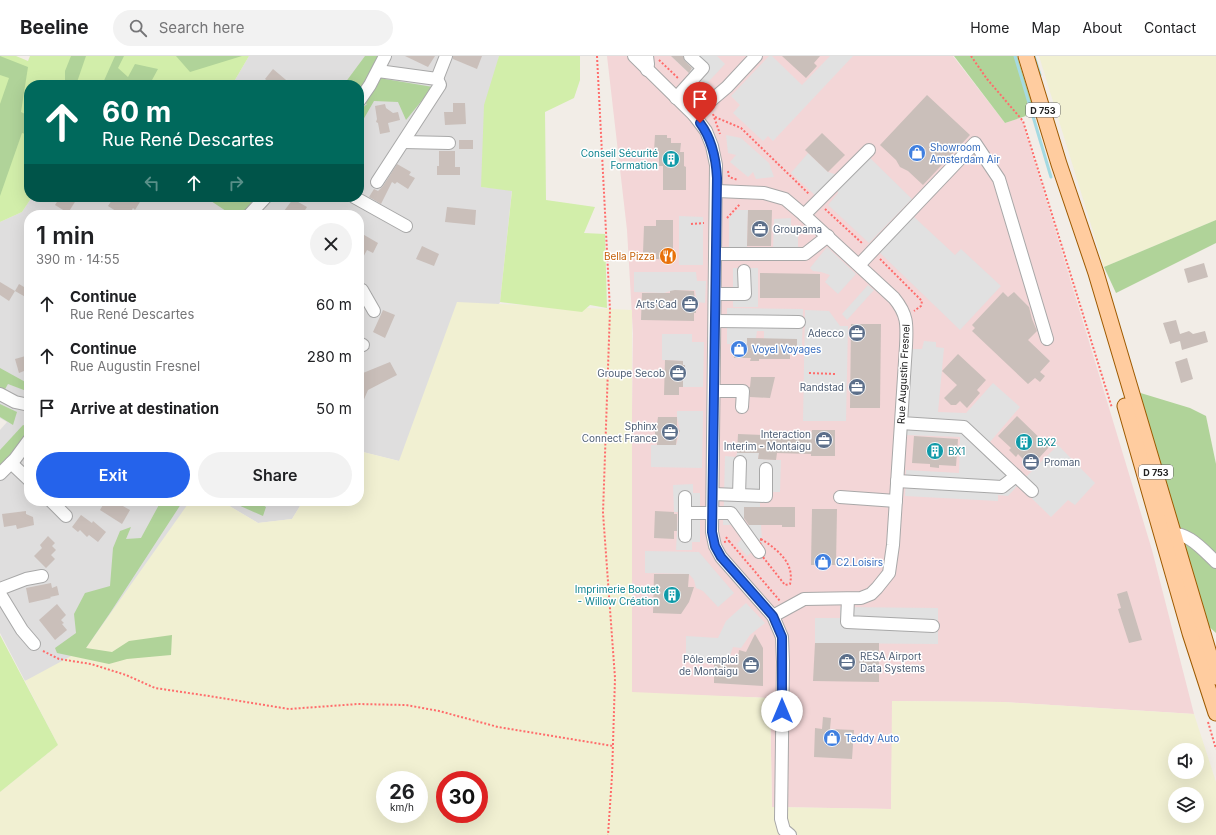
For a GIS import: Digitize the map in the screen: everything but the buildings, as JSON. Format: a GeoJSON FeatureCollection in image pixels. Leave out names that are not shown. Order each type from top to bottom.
{"type":"FeatureCollection","features":[{"type":"Feature","properties":{"kind":"main road","name":"D 753"},"geometry":{"type":"LineString","coordinates":[[1026,56],[1059,164],[1096,273],[1168,534],[1190,633],[1211,716]]}},
{"type":"Feature","properties":{"kind":"main road","name":"D 753"},"geometry":{"type":"LineString","coordinates":[[1168,534],[1216,677]]}},
{"type":"Feature","properties":{"kind":"street"},"geometry":{"type":"LineString","coordinates":[[364,93],[378,71],[384,56]]}},
{"type":"Feature","properties":{"kind":"street"},"geometry":{"type":"LineString","coordinates":[[377,182],[440,85],[437,79],[446,56]]}},
{"type":"Feature","properties":{"kind":"street"},"geometry":{"type":"LineString","coordinates":[[634,56],[694,115],[706,131],[712,146],[716,165],[717,191],[712,532],[715,546],[721,557],[773,616],[782,637],[781,819],[784,830],[790,835]]}},
{"type":"Feature","properties":{"kind":"street"},"geometry":{"type":"LineString","coordinates":[[647,56],[647,70]]}},
{"type":"Feature","properties":{"kind":"street"},"geometry":{"type":"LineString","coordinates":[[676,98],[703,68],[690,56]]}},
{"type":"Feature","properties":{"kind":"street"},"geometry":{"type":"LineString","coordinates":[[694,115],[727,86],[756,56]]}},
{"type":"Feature","properties":{"kind":"street"},"geometry":{"type":"LineString","coordinates":[[378,71],[437,79]]}},
{"type":"Feature","properties":{"kind":"street"},"geometry":{"type":"LineString","coordinates":[[404,142],[449,143]]}},
{"type":"Feature","properties":{"kind":"street"},"geometry":{"type":"LineString","coordinates":[[859,265],[975,143],[999,179],[1047,339]]}},
{"type":"Feature","properties":{"kind":"street"},"geometry":{"type":"LineString","coordinates":[[804,215],[869,150]]}},
{"type":"Feature","properties":{"kind":"street","name":"Rue Augustin Fresnel"},"geometry":{"type":"LineString","coordinates":[[717,191],[764,192],[785,199],[828,236],[894,298],[902,308],[906,317],[906,346],[892,562],[889,573],[884,581],[871,594],[861,598],[804,599],[773,616]]}},
{"type":"Feature","properties":{"kind":"street"},"geometry":{"type":"LineString","coordinates":[[254,210],[261,202]]}},
{"type":"Feature","properties":{"kind":"street"},"geometry":{"type":"LineString","coordinates":[[363,202],[406,226]]}},
{"type":"Feature","properties":{"kind":"street"},"geometry":{"type":"LineString","coordinates":[[716,254],[805,254],[828,236]]}},
{"type":"Feature","properties":{"kind":"street"},"geometry":{"type":"LineString","coordinates":[[715,294],[745,294],[744,271]]}},
{"type":"Feature","properties":{"kind":"street"},"geometry":{"type":"LineString","coordinates":[[364,294],[374,311]]}},
{"type":"Feature","properties":{"kind":"street"},"geometry":{"type":"LineString","coordinates":[[715,321],[799,322]]}},
{"type":"Feature","properties":{"kind":"street"},"geometry":{"type":"LineString","coordinates":[[714,391],[743,391],[742,407]]}},
{"type":"Feature","properties":{"kind":"street"},"geometry":{"type":"LineString","coordinates":[[0,394],[24,404]]}},
{"type":"Feature","properties":{"kind":"street"},"geometry":{"type":"LineString","coordinates":[[901,423],[964,427],[1032,491]]}},
{"type":"Feature","properties":{"kind":"street"},"geometry":{"type":"LineString","coordinates":[[0,474],[12,463],[24,447]]}},
{"type":"Feature","properties":{"kind":"street"},"geometry":{"type":"LineString","coordinates":[[740,462],[740,495]]}},
{"type":"Feature","properties":{"kind":"street"},"geometry":{"type":"LineString","coordinates":[[12,463],[24,475]]}},
{"type":"Feature","properties":{"kind":"street"},"geometry":{"type":"LineString","coordinates":[[713,494],[766,496],[766,469]]}},
{"type":"Feature","properties":{"kind":"street"},"geometry":{"type":"LineString","coordinates":[[897,481],[1002,487],[1016,476]]}},
{"type":"Feature","properties":{"kind":"street"},"geometry":{"type":"LineString","coordinates":[[685,497],[685,536]]}},
{"type":"Feature","properties":{"kind":"street"},"geometry":{"type":"LineString","coordinates":[[840,497],[896,501]]}},
{"type":"Feature","properties":{"kind":"street"},"geometry":{"type":"LineString","coordinates":[[56,506],[66,516]]}},
{"type":"Feature","properties":{"kind":"street"},"geometry":{"type":"LineString","coordinates":[[685,513],[731,513],[759,552]]}},
{"type":"Feature","properties":{"kind":"street"},"geometry":{"type":"LineString","coordinates":[[1168,534],[1192,540],[1216,562]]}},
{"type":"Feature","properties":{"kind":"street"},"geometry":{"type":"LineString","coordinates":[[0,589],[19,581],[42,576]]}},
{"type":"Feature","properties":{"kind":"street"},"geometry":{"type":"LineString","coordinates":[[0,594],[19,625],[34,644]]}},
{"type":"Feature","properties":{"kind":"street"},"geometry":{"type":"LineString","coordinates":[[848,599],[847,622],[933,626]]}},
{"type":"Feature","properties":{"kind":"path"},"geometry":{"type":"LineString","coordinates":[[597,56],[610,310],[603,513],[615,678],[608,835]]}},
{"type":"Feature","properties":{"kind":"path"},"geometry":{"type":"LineString","coordinates":[[970,56],[987,79],[1023,120],[1113,410]]}},
{"type":"Feature","properties":{"kind":"path"},"geometry":{"type":"LineString","coordinates":[[715,117],[741,128],[922,301],[921,306],[906,317]]}},
{"type":"Feature","properties":{"kind":"path"},"geometry":{"type":"LineString","coordinates":[[809,373],[835,374]]}},
{"type":"Feature","properties":{"kind":"path"},"geometry":{"type":"LineString","coordinates":[[761,539],[781,552],[789,567],[791,579],[790,584],[785,585],[759,552],[761,539]]}},
{"type":"Feature","properties":{"kind":"path"},"geometry":{"type":"LineString","coordinates":[[729,541],[786,609]]}},
{"type":"Feature","properties":{"kind":"path"},"geometry":{"type":"LineString","coordinates":[[34,644],[47,654],[59,659],[73,660],[108,669],[141,681],[155,688],[289,709],[358,704],[406,705],[439,711],[498,727],[612,746]]}},
{"type":"Feature","properties":{"kind":"path"},"geometry":{"type":"LineString","coordinates":[[1211,716],[1216,749]]}},
{"type":"Feature","properties":{"kind":"shaded area"},"geometry":{"type":"Polygon","coordinates":[[[249,56],[499,56],[481,187],[512,190],[500,302],[399,461],[364,452],[364,210],[24,210],[24,506],[190,506],[104,645],[25,681],[0,633],[0,430],[7,422],[0,418],[0,222],[22,212],[29,202],[364,202],[364,80],[235,80],[249,56]]]}},
{"type":"Feature","properties":{"kind":"shaded area"},"geometry":{"type":"Polygon","coordinates":[[[607,56],[953,56],[1005,123],[1020,118],[1022,120],[1152,550],[1194,714],[1004,702],[893,701],[891,809],[772,807],[770,698],[632,693],[631,489],[633,333],[627,230],[607,56]]]}},
{"type":"Feature","properties":{"kind":"shaded area"},"geometry":{"type":"Polygon","coordinates":[[[671,56],[717,56],[725,64],[699,92],[685,80],[690,74],[671,56]]]}},
{"type":"Feature","properties":{"kind":"shaded area"},"geometry":{"type":"Polygon","coordinates":[[[769,56],[772,56],[802,85],[830,56],[853,56],[773,141],[768,136],[763,141],[733,113],[740,105],[731,96],[769,56]]]}},
{"type":"Feature","properties":{"kind":"shaded area"},"geometry":{"type":"Polygon","coordinates":[[[726,135],[741,138],[769,163],[774,177],[756,179],[753,172],[748,177],[730,162],[736,155],[728,153],[726,135]]]}},
{"type":"Feature","properties":{"kind":"shaded area"},"geometry":{"type":"Polygon","coordinates":[[[808,153],[828,172],[838,175],[817,197],[791,173],[808,153]]]}},
{"type":"Feature","properties":{"kind":"shaded area"},"geometry":{"type":"Polygon","coordinates":[[[868,156],[912,199],[869,243],[828,205],[838,193],[837,188],[868,156]]]}},
{"type":"Feature","properties":{"kind":"shaded area"},"geometry":{"type":"Polygon","coordinates":[[[736,210],[748,210],[747,248],[729,248],[729,218],[736,210]]]}},
{"type":"Feature","properties":{"kind":"shaded area"},"geometry":{"type":"Polygon","coordinates":[[[912,215],[955,255],[961,249],[1001,286],[960,330],[878,251],[912,215]]]}},
{"type":"Feature","properties":{"kind":"shaded area"},"geometry":{"type":"Polygon","coordinates":[[[679,216],[703,217],[703,265],[679,265],[679,216]]]}},
{"type":"Feature","properties":{"kind":"shaded area"},"geometry":{"type":"Polygon","coordinates":[[[791,218],[791,226],[798,227],[798,250],[773,250],[774,219],[791,218]]]}},
{"type":"Feature","properties":{"kind":"shaded area"},"geometry":{"type":"Polygon","coordinates":[[[827,247],[856,274],[838,294],[825,282],[830,275],[813,271],[810,268],[827,247]]]}},
{"type":"Feature","properties":{"kind":"shaded area"},"geometry":{"type":"Polygon","coordinates":[[[733,268],[758,268],[758,307],[733,307],[733,268]]]}},
{"type":"Feature","properties":{"kind":"shaded area"},"geometry":{"type":"Polygon","coordinates":[[[634,272],[696,272],[697,281],[706,281],[705,303],[697,302],[695,290],[670,291],[664,293],[634,292],[634,272]]]}},
{"type":"Feature","properties":{"kind":"shaded area"},"geometry":{"type":"Polygon","coordinates":[[[868,285],[874,290],[847,320],[842,314],[868,285]]]}},
{"type":"Feature","properties":{"kind":"shaded area"},"geometry":{"type":"Polygon","coordinates":[[[727,308],[803,309],[802,349],[797,349],[797,339],[777,339],[764,344],[764,331],[757,331],[756,338],[747,344],[727,344],[727,308]]]}},
{"type":"Feature","properties":{"kind":"shaded area"},"geometry":{"type":"Polygon","coordinates":[[[805,310],[829,311],[840,326],[848,326],[846,421],[803,421],[805,310]]]}},
{"type":"Feature","properties":{"kind":"shaded area"},"geometry":{"type":"Polygon","coordinates":[[[662,334],[692,334],[692,342],[704,342],[703,387],[683,387],[683,361],[662,360],[662,334]]]}},
{"type":"Feature","properties":{"kind":"shaded area"},"geometry":{"type":"Polygon","coordinates":[[[924,341],[936,342],[936,347],[944,348],[938,412],[966,413],[993,383],[1020,407],[990,442],[1024,479],[1058,445],[1095,483],[1075,505],[1068,500],[1051,517],[1018,485],[1008,496],[998,495],[998,501],[905,496],[906,470],[959,473],[960,437],[905,435],[911,349],[922,349],[924,341]]]}},
{"type":"Feature","properties":{"kind":"shaded area"},"geometry":{"type":"Polygon","coordinates":[[[677,411],[703,411],[702,468],[651,467],[651,445],[676,445],[680,431],[677,411]]]}},
{"type":"Feature","properties":{"kind":"shaded area"},"geometry":{"type":"Polygon","coordinates":[[[737,453],[759,453],[758,459],[781,460],[780,492],[724,497],[725,456],[736,457],[737,453]]]}},
{"type":"Feature","properties":{"kind":"shaded area"},"geometry":{"type":"Polygon","coordinates":[[[693,484],[693,493],[700,493],[700,542],[692,542],[692,550],[676,550],[678,512],[674,512],[673,485],[693,484]]]}},
{"type":"Feature","properties":{"kind":"shaded area"},"geometry":{"type":"Polygon","coordinates":[[[724,501],[760,502],[760,507],[744,507],[744,518],[745,525],[761,525],[763,555],[753,551],[747,556],[737,544],[743,538],[731,525],[723,525],[724,501]]]}},
{"type":"Feature","properties":{"kind":"shaded area"},"geometry":{"type":"Polygon","coordinates":[[[229,506],[300,506],[292,519],[258,523],[229,506]]]}},
{"type":"Feature","properties":{"kind":"shaded area"},"geometry":{"type":"Polygon","coordinates":[[[645,551],[699,552],[734,593],[718,607],[703,591],[696,588],[694,580],[689,574],[645,573],[645,551]]]}},
{"type":"Feature","properties":{"kind":"shaded area"},"geometry":{"type":"Polygon","coordinates":[[[746,603],[765,623],[750,635],[741,648],[733,647],[727,664],[686,662],[686,636],[718,638],[726,621],[746,603]]]}},
{"type":"Feature","properties":{"kind":"shaded area"},"geometry":{"type":"Polygon","coordinates":[[[840,607],[938,608],[938,644],[815,643],[815,618],[840,618],[840,607]]]}},
{"type":"Feature","properties":{"kind":"green space"},"geometry":{"type":"Polygon","coordinates":[[[0,56],[16,56],[28,61],[30,56],[249,56],[235,80],[24,80],[24,202],[29,202],[22,212],[0,222],[0,56]]]}},
{"type":"Feature","properties":{"kind":"green space"},"geometry":{"type":"Polygon","coordinates":[[[0,56],[28,67],[26,80],[24,80],[21,112],[24,114],[24,134],[22,133],[0,196],[0,104],[9,78],[0,75],[0,56]]]}},
{"type":"Feature","properties":{"kind":"green space"},"geometry":{"type":"Polygon","coordinates":[[[71,56],[86,56],[78,80],[65,80],[65,71],[71,56]]]}},
{"type":"Feature","properties":{"kind":"green space"},"geometry":{"type":"Polygon","coordinates":[[[115,56],[124,56],[118,68],[128,77],[135,64],[158,69],[152,80],[104,80],[115,56]]]}},
{"type":"Feature","properties":{"kind":"green space"},"geometry":{"type":"Polygon","coordinates":[[[176,56],[242,56],[190,72],[176,56]]]}},
{"type":"Feature","properties":{"kind":"green space"},"geometry":{"type":"Polygon","coordinates":[[[365,56],[378,56],[372,71],[385,79],[433,87],[406,120],[398,102],[374,101],[364,118],[364,107],[367,104],[364,103],[364,80],[347,80],[365,56]]]}},
{"type":"Feature","properties":{"kind":"green space"},"geometry":{"type":"Polygon","coordinates":[[[499,56],[580,56],[580,80],[574,98],[545,112],[546,200],[595,207],[584,233],[605,234],[607,308],[590,305],[582,312],[500,302],[512,191],[481,187],[484,105],[499,56]]]}},
{"type":"Feature","properties":{"kind":"green space"},"geometry":{"type":"Polygon","coordinates":[[[954,56],[1017,56],[1035,113],[1005,123],[954,56]]]}},
{"type":"Feature","properties":{"kind":"green space"},"geometry":{"type":"Polygon","coordinates":[[[1039,56],[1216,56],[1216,220],[1104,267],[1039,56]]]}},
{"type":"Feature","properties":{"kind":"green space"},"geometry":{"type":"Polygon","coordinates":[[[212,202],[252,202],[245,210],[224,210],[212,202]]]}},
{"type":"Feature","properties":{"kind":"green space"},"geometry":{"type":"Polygon","coordinates":[[[1216,220],[1216,243],[1116,293],[1104,267],[1216,220]]]}},
{"type":"Feature","properties":{"kind":"green space"},"geometry":{"type":"Polygon","coordinates":[[[457,302],[632,310],[632,692],[770,698],[772,807],[891,809],[892,701],[1004,702],[1194,714],[1203,743],[1168,743],[1168,779],[1204,779],[1204,745],[1216,782],[1216,835],[0,835],[0,792],[58,745],[25,681],[86,648],[186,506],[229,506],[258,523],[292,519],[300,506],[364,506],[364,452],[399,461],[457,302]]]}},
{"type":"Feature","properties":{"kind":"green space"},"geometry":{"type":"Polygon","coordinates":[[[0,368],[24,381],[24,390],[8,384],[0,398],[0,368]]]}},
{"type":"Feature","properties":{"kind":"green space"},"geometry":{"type":"Polygon","coordinates":[[[1134,391],[1190,408],[1206,416],[1216,464],[1216,633],[1203,621],[1134,391]]]}},
{"type":"Feature","properties":{"kind":"green space"},"geometry":{"type":"Polygon","coordinates":[[[0,404],[17,412],[13,425],[0,417],[0,404]]]}},
{"type":"Feature","properties":{"kind":"green space"},"geometry":{"type":"Polygon","coordinates":[[[24,425],[24,441],[14,454],[0,467],[0,450],[24,425]]]}},
{"type":"Feature","properties":{"kind":"green space"},"geometry":{"type":"Polygon","coordinates":[[[158,506],[180,506],[86,648],[112,652],[129,641],[172,635],[171,655],[127,659],[109,664],[57,653],[55,648],[76,633],[74,614],[85,593],[110,586],[113,548],[120,531],[131,527],[126,539],[141,538],[158,506]]]}},
{"type":"Feature","properties":{"kind":"green space"},"geometry":{"type":"Polygon","coordinates":[[[240,506],[264,506],[266,507],[263,516],[240,506]]]}},
{"type":"Feature","properties":{"kind":"green space"},"geometry":{"type":"Polygon","coordinates":[[[0,635],[58,745],[0,792],[0,635]]]}},
{"type":"Feature","properties":{"kind":"waterway"},"geometry":{"type":"LineString","coordinates":[[1015,56],[1051,177]]}},
{"type":"Feature","properties":{"kind":"waterway"},"geometry":{"type":"LineString","coordinates":[[1034,56],[1040,75]]}},
{"type":"Feature","properties":{"kind":"place","name":"Showroom Amsterdam Air"},"geometry":{"type":"Point","coordinates":[917,153]}},
{"type":"Feature","properties":{"kind":"place","name":"Conseil Sécurité Formation"},"geometry":{"type":"Point","coordinates":[671,159]}},
{"type":"Feature","properties":{"kind":"place","name":"Groupama"},"geometry":{"type":"Point","coordinates":[760,229]}},
{"type":"Feature","properties":{"kind":"place","name":"Bella Pizza"},"geometry":{"type":"Point","coordinates":[668,256]}},
{"type":"Feature","properties":{"kind":"place","name":"Arts'Cad"},"geometry":{"type":"Point","coordinates":[690,304]}},
{"type":"Feature","properties":{"kind":"place","name":"Adecco"},"geometry":{"type":"Point","coordinates":[857,333]}},
{"type":"Feature","properties":{"kind":"place","name":"Voyel Voyages"},"geometry":{"type":"Point","coordinates":[739,349]}},
{"type":"Feature","properties":{"kind":"place","name":"Groupe Secob"},"geometry":{"type":"Point","coordinates":[678,373]}},
{"type":"Feature","properties":{"kind":"place","name":"Randstad"},"geometry":{"type":"Point","coordinates":[857,387]}},
{"type":"Feature","properties":{"kind":"place","name":"Sphinx Connect France"},"geometry":{"type":"Point","coordinates":[670,432]}},
{"type":"Feature","properties":{"kind":"place","name":"Interaction Interim - Montaigu"},"geometry":{"type":"Point","coordinates":[824,440]}},
{"type":"Feature","properties":{"kind":"place","name":"BX2"},"geometry":{"type":"Point","coordinates":[1024,442]}},
{"type":"Feature","properties":{"kind":"place","name":"BX1"},"geometry":{"type":"Point","coordinates":[935,451]}},
{"type":"Feature","properties":{"kind":"place","name":"Proman"},"geometry":{"type":"Point","coordinates":[1031,462]}},
{"type":"Feature","properties":{"kind":"place","name":"C2.Loisirs"},"geometry":{"type":"Point","coordinates":[823,562]}},
{"type":"Feature","properties":{"kind":"place","name":"Imprimerie Boutet - Willow Création"},"geometry":{"type":"Point","coordinates":[672,595]}},
{"type":"Feature","properties":{"kind":"place","name":"RESA Airport Data Systems"},"geometry":{"type":"Point","coordinates":[847,662]}},
{"type":"Feature","properties":{"kind":"place","name":"Pôle emploi de Montaigu"},"geometry":{"type":"Point","coordinates":[751,665]}},
{"type":"Feature","properties":{"kind":"place","name":"Teddy Auto"},"geometry":{"type":"Point","coordinates":[832,738]}},
{"type":"Feature","properties":{"kind":"route"},"geometry":{"type":"LineString","coordinates":[[700,123],[706,131],[712,146],[717,178],[712,532],[715,546],[721,557],[773,616],[782,637],[782,711]]}}]}
